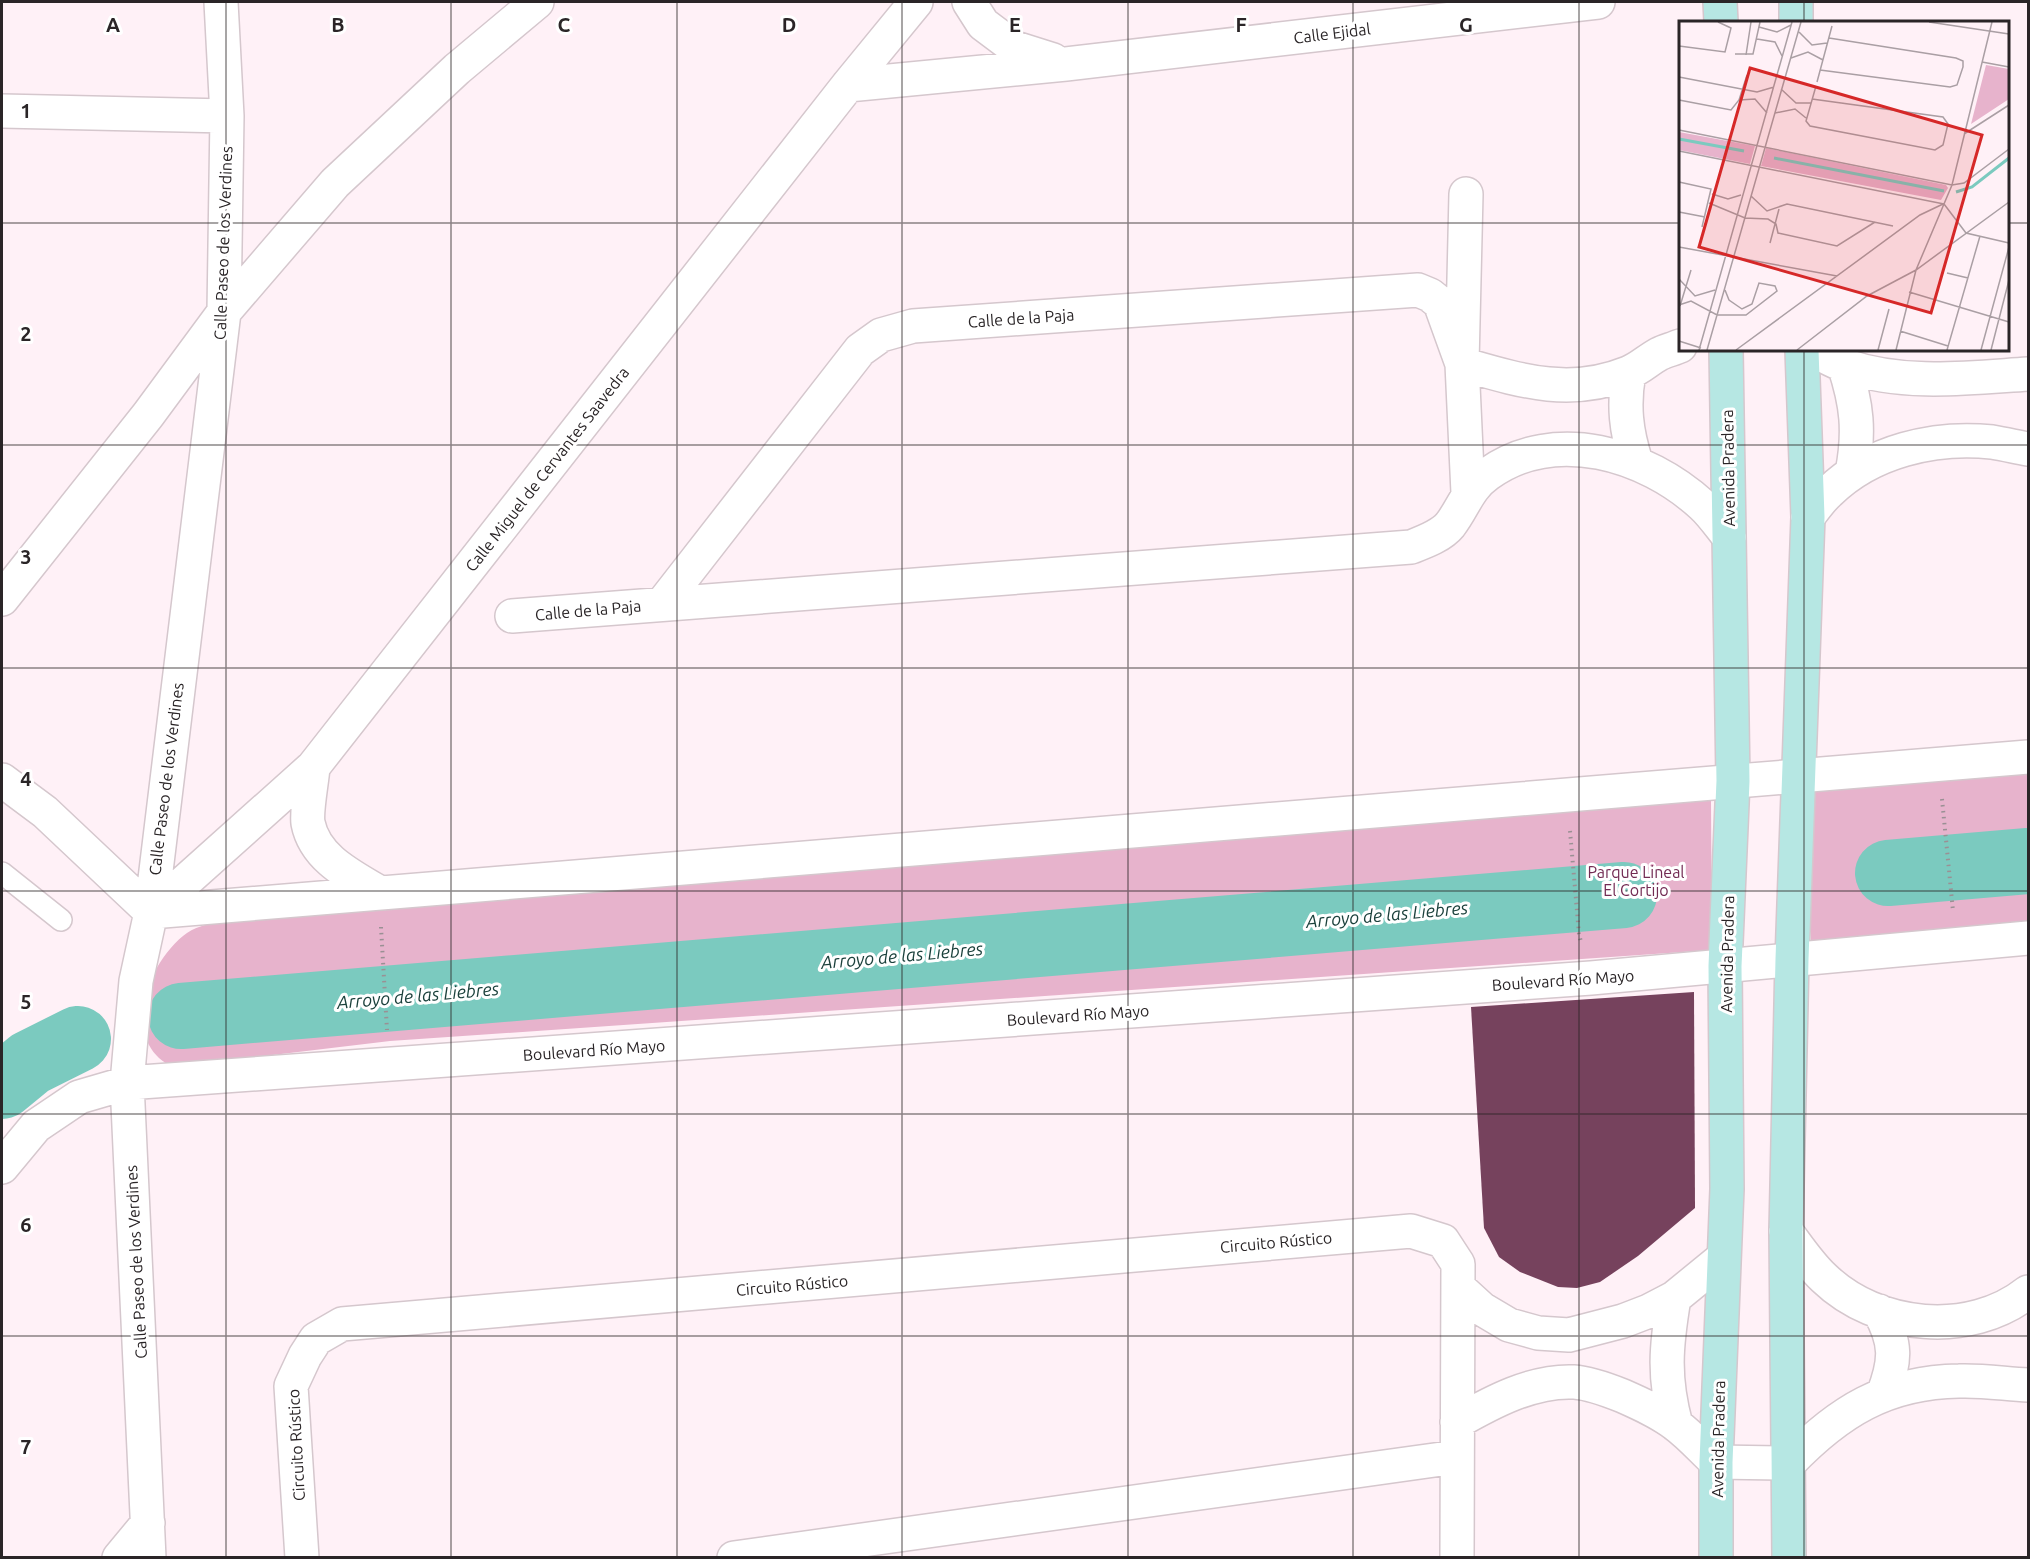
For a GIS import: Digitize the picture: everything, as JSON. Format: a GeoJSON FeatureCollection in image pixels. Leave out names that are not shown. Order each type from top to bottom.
{"type":"FeatureCollection","features":[{"type":"Feature","properties":{"kind":"street","name":"Calle Paseo de los Verdines"},"geometry":{"type":"LineString","coordinates":[[149,1557],[127,1083],[136,981],[151,912],[224,312],[227,116],[221,2]]}},
{"type":"Feature","properties":{"kind":"street"},"geometry":{"type":"LineString","coordinates":[[2,599],[148,415],[224,312],[335,183],[457,69],[537,2]]}},
{"type":"Feature","properties":{"kind":"street","name":"Calle Miguel de Cervantes Saavedra"},"geometry":{"type":"LineString","coordinates":[[151,912],[313,767],[848,85],[916,2]]}},
{"type":"Feature","properties":{"kind":"street","name":"Calle Ejidal"},"geometry":{"type":"LineString","coordinates":[[969,2],[983,24],[1015,48],[1066,64]]}},
{"type":"Feature","properties":{"kind":"street","name":"Calle Ejidal"},"geometry":{"type":"LineString","coordinates":[[848,85],[1066,64],[1599,2]]}},
{"type":"Feature","properties":{"kind":"street"},"geometry":{"type":"LineString","coordinates":[[1720,2],[1721,21]]}},
{"type":"Feature","properties":{"kind":"street"},"geometry":{"type":"LineString","coordinates":[[1796,2],[1796,21]]}},
{"type":"Feature","properties":{"kind":"street"},"geometry":{"type":"LineString","coordinates":[[2,111],[227,116]]}},
{"type":"Feature","properties":{"kind":"street","name":"Calle de la Paja"},"geometry":{"type":"LineString","coordinates":[[1466,194],[1461,364],[1468,493]]}},
{"type":"Feature","properties":{"kind":"street","name":"Calle de la Paja"},"geometry":{"type":"LineString","coordinates":[[663,603],[860,350],[881,335],[914,326],[1418,290],[1430,295],[1440,303],[1461,364]]}},
{"type":"Feature","properties":{"kind":"street"},"geometry":{"type":"LineString","coordinates":[[1461,364],[1536,384],[1564,386],[1605,380],[1629,373],[1661,353],[1679,346]]}},
{"type":"Feature","properties":{"kind":"street","name":"Avenida Pradera"},"geometry":{"type":"LineString","coordinates":[[1716,1557],[1716,1462],[1727,1189],[1725,966],[1733,781],[1726,351]]}},
{"type":"Feature","properties":{"kind":"street"},"geometry":{"type":"LineString","coordinates":[[1789,1557],[1786,1231],[1792,959],[1808,516],[1802,351]]}},
{"type":"Feature","properties":{"kind":"street"},"geometry":{"type":"LineString","coordinates":[[1814,351],[1844,365],[1875,374],[1907,379],[1940,380],[2028,374]]}},
{"type":"Feature","properties":{"kind":"street"},"geometry":{"type":"LineString","coordinates":[[1844,365],[1857,418],[1857,446],[1852,472]]}},
{"type":"Feature","properties":{"kind":"street"},"geometry":{"type":"LineString","coordinates":[[1629,373],[1625,395],[1625,418],[1636,462]]}},
{"type":"Feature","properties":{"kind":"street"},"geometry":{"type":"LineString","coordinates":[[1808,516],[1828,492],[1852,472],[1876,459],[1901,450],[1936,443],[1992,442],[2028,449]]}},
{"type":"Feature","properties":{"kind":"street","name":"Calle de la Paja"},"geometry":{"type":"LineString","coordinates":[[512,616],[1411,547],[1431,539],[1450,526],[1468,493],[1486,475],[1510,461],[1563,449],[1596,451],[1636,462],[1671,481],[1703,506],[1729,537]]}},
{"type":"Feature","properties":{"kind":"street"},"geometry":{"type":"LineString","coordinates":[[2,780],[45,812],[151,912],[2028,757]]}},
{"type":"Feature","properties":{"kind":"street"},"geometry":{"type":"LineString","coordinates":[[313,767],[308,822],[318,849],[339,867],[380,893]]}},
{"type":"Feature","properties":{"kind":"street","name":"Boulevard Río Mayo"},"geometry":{"type":"LineString","coordinates":[[2,1167],[36,1126],[79,1097],[127,1083],[1591,978],[2028,938]]}},
{"type":"Feature","properties":{"kind":"street","name":"Circuito Rústico"},"geometry":{"type":"LineString","coordinates":[[302,1557],[291,1386],[316,1339],[342,1324],[1412,1231],[1443,1241],[1458,1264],[1457,1557]]}},
{"type":"Feature","properties":{"kind":"street"},"geometry":{"type":"LineString","coordinates":[[1786,1231],[1807,1260],[1825,1279],[1850,1298],[1879,1311],[1917,1321],[1938,1323],[1989,1313],[2028,1292]]}},
{"type":"Feature","properties":{"kind":"street"},"geometry":{"type":"LineString","coordinates":[[1459,1288],[1482,1309],[1509,1324],[1538,1334],[1569,1335],[1623,1321],[1649,1311],[1674,1298],[1723,1258]]}},
{"type":"Feature","properties":{"kind":"street"},"geometry":{"type":"LineString","coordinates":[[1674,1298],[1666,1363],[1668,1395],[1676,1425]]}},
{"type":"Feature","properties":{"kind":"street"},"geometry":{"type":"LineString","coordinates":[[1879,1311],[1890,1330],[1894,1352],[1891,1374],[1883,1395]]}},
{"type":"Feature","properties":{"kind":"street"},"geometry":{"type":"LineString","coordinates":[[1457,1422],[1485,1406],[1514,1394],[1544,1385],[1575,1382],[1611,1391],[1645,1405],[1676,1425],[1716,1462],[1789,1463],[1816,1435],[1848,1412],[1883,1395],[1921,1384],[1960,1381],[2028,1385]]}},
{"type":"Feature","properties":{"kind":"street"},"geometry":{"type":"LineString","coordinates":[[734,1557],[1456,1456]]}},
{"type":"Feature","properties":{"kind":"street"},"geometry":{"type":"LineString","coordinates":[[119,1557],[148,1523]]}},
{"type":"Feature","properties":{"kind":"lane"},"geometry":{"type":"LineString","coordinates":[[2,873],[61,920]]}},
{"type":"Feature","properties":{"kind":"path"},"geometry":{"type":"LineString","coordinates":[[1942,801],[1953,909]]}},
{"type":"Feature","properties":{"kind":"path"},"geometry":{"type":"LineString","coordinates":[[1570,837],[1579,934]]}},
{"type":"Feature","properties":{"kind":"path"},"geometry":{"type":"LineString","coordinates":[[381,933],[385,1024]]}},
{"type":"Feature","properties":{"kind":"green space"},"geometry":{"type":"Polygon","coordinates":[[[2028,769],[2028,921],[1811,943],[1809,788],[2028,769]]]}},
{"type":"Feature","properties":{"kind":"green space","name":"Parque Lineal El Cortijo"},"geometry":{"type":"Polygon","coordinates":[[[1711,800],[1712,950],[390,1041],[172,1067],[159,1058],[151,1049],[146,1038],[145,1019],[149,989],[163,957],[191,930],[221,920],[1711,800]]]}},
{"type":"Feature","properties":{"kind":"building"},"geometry":{"type":"Polygon","coordinates":[[[1694,992],[1695,1208],[1638,1256],[1600,1282],[1577,1288],[1558,1287],[1520,1272],[1499,1257],[1484,1228],[1471,1007],[1694,992]]]}},
{"type":"Feature","properties":{"kind":"waterway","name":"Arroyo de las Liebres"},"geometry":{"type":"LineString","coordinates":[[1888,873],[2028,861]]}},
{"type":"Feature","properties":{"kind":"waterway","name":"Arroyo de las Liebres"},"geometry":{"type":"LineString","coordinates":[[181,1016],[1624,895]]}},
{"type":"Feature","properties":{"kind":"waterway","name":"Arroyo de las Liebres"},"geometry":{"type":"LineString","coordinates":[[2,1086],[30,1063],[78,1039]]}}]}
